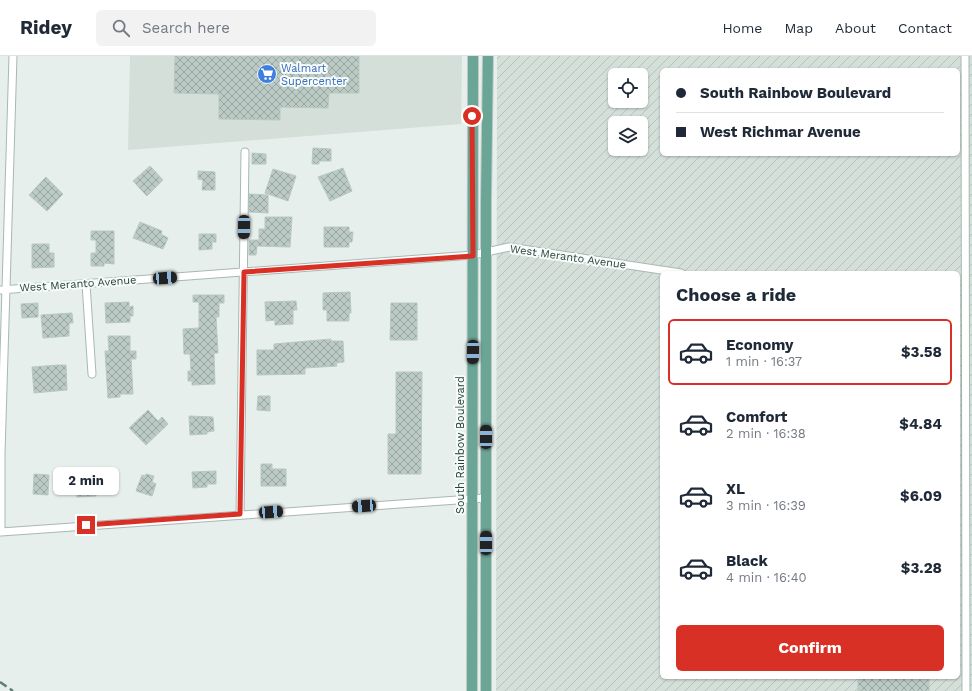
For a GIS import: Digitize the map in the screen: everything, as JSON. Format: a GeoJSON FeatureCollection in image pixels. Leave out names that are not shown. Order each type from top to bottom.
{"type":"FeatureCollection","features":[{"type":"Feature","properties":{"kind":"main road","name":"South Rainbow Boulevard"},"geometry":{"type":"LineString","coordinates":[[472,691],[473,56]]}},
{"type":"Feature","properties":{"kind":"main road"},"geometry":{"type":"LineString","coordinates":[[486,691],[486,254],[488,56]]}},
{"type":"Feature","properties":{"kind":"street"},"geometry":{"type":"LineString","coordinates":[[13,56],[3,290],[0,454],[1,532],[240,514],[486,498]]}},
{"type":"Feature","properties":{"kind":"street"},"geometry":{"type":"LineString","coordinates":[[965,56],[967,214],[965,220],[962,315],[969,495],[966,691]]}},
{"type":"Feature","properties":{"kind":"street"},"geometry":{"type":"LineString","coordinates":[[240,514],[245,152]]}},
{"type":"Feature","properties":{"kind":"street","name":"West Meranto Avenue"},"geometry":{"type":"LineString","coordinates":[[3,290],[473,256],[510,247],[668,271]]}},
{"type":"Feature","properties":{"kind":"street"},"geometry":{"type":"LineString","coordinates":[[86,284],[92,374]]}},
{"type":"Feature","properties":{"kind":"shaded area"},"geometry":{"type":"Polygon","coordinates":[[[130,56],[462,56],[461,124],[128,150],[130,56]]]}},
{"type":"Feature","properties":{"kind":"shaded area"},"geometry":{"type":"Polygon","coordinates":[[[497,56],[972,56],[972,691],[496,691],[497,56]]]}},
{"type":"Feature","properties":{"kind":"building","name":"Walmart Supercenter"},"geometry":{"type":"Polygon","coordinates":[[[175,56],[359,56],[359,93],[329,93],[328,108],[280,107],[280,120],[219,119],[219,94],[174,93],[175,56]]]}},
{"type":"Feature","properties":{"kind":"building"},"geometry":{"type":"Polygon","coordinates":[[[313,148],[331,149],[331,161],[319,161],[319,164],[312,164],[313,148]]]}},
{"type":"Feature","properties":{"kind":"building"},"geometry":{"type":"Polygon","coordinates":[[[252,153],[266,154],[266,164],[252,164],[252,153]]]}},
{"type":"Feature","properties":{"kind":"building"},"geometry":{"type":"Polygon","coordinates":[[[150,166],[163,180],[147,196],[133,181],[150,166]]]}},
{"type":"Feature","properties":{"kind":"building"},"geometry":{"type":"Polygon","coordinates":[[[343,168],[352,191],[330,201],[318,177],[343,168]]]}},
{"type":"Feature","properties":{"kind":"building"},"geometry":{"type":"Polygon","coordinates":[[[273,169],[296,176],[288,201],[265,193],[273,169]]]}},
{"type":"Feature","properties":{"kind":"building"},"geometry":{"type":"Polygon","coordinates":[[[198,171],[215,172],[215,190],[202,190],[203,180],[198,179],[198,171]]]}},
{"type":"Feature","properties":{"kind":"building"},"geometry":{"type":"Polygon","coordinates":[[[46,177],[63,194],[47,211],[29,195],[46,177]]]}},
{"type":"Feature","properties":{"kind":"building"},"geometry":{"type":"Polygon","coordinates":[[[249,194],[268,195],[268,213],[249,212],[249,194]]]}},
{"type":"Feature","properties":{"kind":"building"},"geometry":{"type":"Polygon","coordinates":[[[265,217],[292,217],[290,247],[257,246],[256,255],[249,255],[249,240],[259,240],[259,229],[265,229],[265,217]]]}},
{"type":"Feature","properties":{"kind":"building"},"geometry":{"type":"Polygon","coordinates":[[[140,222],[162,231],[161,234],[168,238],[163,249],[133,238],[140,222]]]}},
{"type":"Feature","properties":{"kind":"building"},"geometry":{"type":"Polygon","coordinates":[[[324,227],[349,227],[349,232],[353,232],[352,242],[349,242],[349,247],[324,247],[324,227]]]}},
{"type":"Feature","properties":{"kind":"building"},"geometry":{"type":"Polygon","coordinates":[[[91,231],[114,231],[114,264],[104,263],[104,266],[91,266],[91,253],[96,253],[96,240],[91,240],[91,231]]]}},
{"type":"Feature","properties":{"kind":"building"},"geometry":{"type":"Polygon","coordinates":[[[199,234],[216,234],[216,242],[212,242],[212,249],[199,250],[199,234]]]}},
{"type":"Feature","properties":{"kind":"building"},"geometry":{"type":"Polygon","coordinates":[[[32,244],[49,244],[49,253],[54,253],[54,267],[32,268],[32,244]]]}},
{"type":"Feature","properties":{"kind":"building"},"geometry":{"type":"Polygon","coordinates":[[[350,292],[351,313],[349,313],[349,321],[327,321],[327,310],[323,310],[323,293],[350,292]]]}},
{"type":"Feature","properties":{"kind":"building"},"geometry":{"type":"Polygon","coordinates":[[[193,295],[224,295],[224,303],[219,303],[219,317],[216,317],[218,353],[214,353],[215,384],[192,385],[192,381],[188,381],[188,371],[191,371],[190,354],[184,354],[183,329],[199,328],[199,302],[193,302],[193,295]]]}},
{"type":"Feature","properties":{"kind":"building"},"geometry":{"type":"Polygon","coordinates":[[[296,301],[297,310],[293,310],[293,324],[275,325],[275,320],[266,321],[265,302],[296,301]]]}},
{"type":"Feature","properties":{"kind":"building"},"geometry":{"type":"Polygon","coordinates":[[[129,302],[129,307],[133,306],[133,316],[130,316],[130,322],[106,323],[105,303],[129,302]]]}},
{"type":"Feature","properties":{"kind":"building"},"geometry":{"type":"Polygon","coordinates":[[[38,303],[38,317],[22,318],[21,304],[38,303]]]}},
{"type":"Feature","properties":{"kind":"building"},"geometry":{"type":"Polygon","coordinates":[[[391,303],[417,303],[417,340],[390,340],[391,303]]]}},
{"type":"Feature","properties":{"kind":"building"},"geometry":{"type":"Polygon","coordinates":[[[72,313],[73,323],[69,323],[69,336],[43,338],[41,315],[72,313]]]}},
{"type":"Feature","properties":{"kind":"building"},"geometry":{"type":"Polygon","coordinates":[[[108,336],[130,336],[130,351],[136,351],[136,359],[131,359],[133,394],[120,394],[120,397],[108,398],[105,351],[109,351],[108,336]]]}},
{"type":"Feature","properties":{"kind":"building"},"geometry":{"type":"Polygon","coordinates":[[[331,339],[331,341],[343,341],[344,362],[336,363],[337,366],[305,368],[305,374],[257,375],[257,350],[274,350],[274,344],[331,339]]]}},
{"type":"Feature","properties":{"kind":"building"},"geometry":{"type":"Polygon","coordinates":[[[66,365],[67,390],[34,393],[32,367],[66,365]]]}},
{"type":"Feature","properties":{"kind":"building"},"geometry":{"type":"Polygon","coordinates":[[[396,372],[422,372],[421,474],[388,474],[388,434],[396,434],[396,372]]]}},
{"type":"Feature","properties":{"kind":"building"},"geometry":{"type":"Polygon","coordinates":[[[258,396],[270,396],[270,411],[257,410],[258,396]]]}},
{"type":"Feature","properties":{"kind":"building"},"geometry":{"type":"Polygon","coordinates":[[[148,410],[158,421],[162,417],[168,424],[146,445],[129,428],[148,410]]]}},
{"type":"Feature","properties":{"kind":"building"},"geometry":{"type":"Polygon","coordinates":[[[189,416],[213,417],[214,431],[207,432],[207,434],[190,435],[189,416]]]}},
{"type":"Feature","properties":{"kind":"building"},"geometry":{"type":"Polygon","coordinates":[[[261,464],[272,464],[272,469],[286,469],[286,486],[261,486],[261,464]]]}},
{"type":"Feature","properties":{"kind":"building"},"geometry":{"type":"Polygon","coordinates":[[[216,471],[216,484],[207,484],[207,487],[193,488],[192,472],[216,471]]]}},
{"type":"Feature","properties":{"kind":"building"},"geometry":{"type":"Polygon","coordinates":[[[34,474],[49,475],[48,495],[33,494],[34,474]]]}},
{"type":"Feature","properties":{"kind":"building"},"geometry":{"type":"Polygon","coordinates":[[[146,474],[154,476],[152,482],[156,484],[152,496],[136,491],[142,475],[145,476],[146,474]]]}},
{"type":"Feature","properties":{"kind":"building"},"geometry":{"type":"Polygon","coordinates":[[[96,484],[96,496],[77,497],[76,485],[96,484]]]}},
{"type":"Feature","properties":{"kind":"building"},"geometry":{"type":"Polygon","coordinates":[[[858,679],[929,679],[929,691],[858,691],[858,679]]]}},
{"type":"Feature","properties":{"kind":"railway"},"geometry":{"type":"LineString","coordinates":[[0,682],[13,691]]}},
{"type":"Feature","properties":{"kind":"place","name":"Walmart Supercenter"},"geometry":{"type":"Point","coordinates":[267,74]}},
{"type":"Feature","properties":{"kind":"route"},"geometry":{"type":"LineString","coordinates":[[86,525],[240,514],[244,272],[473,256],[472,116]]}}]}
